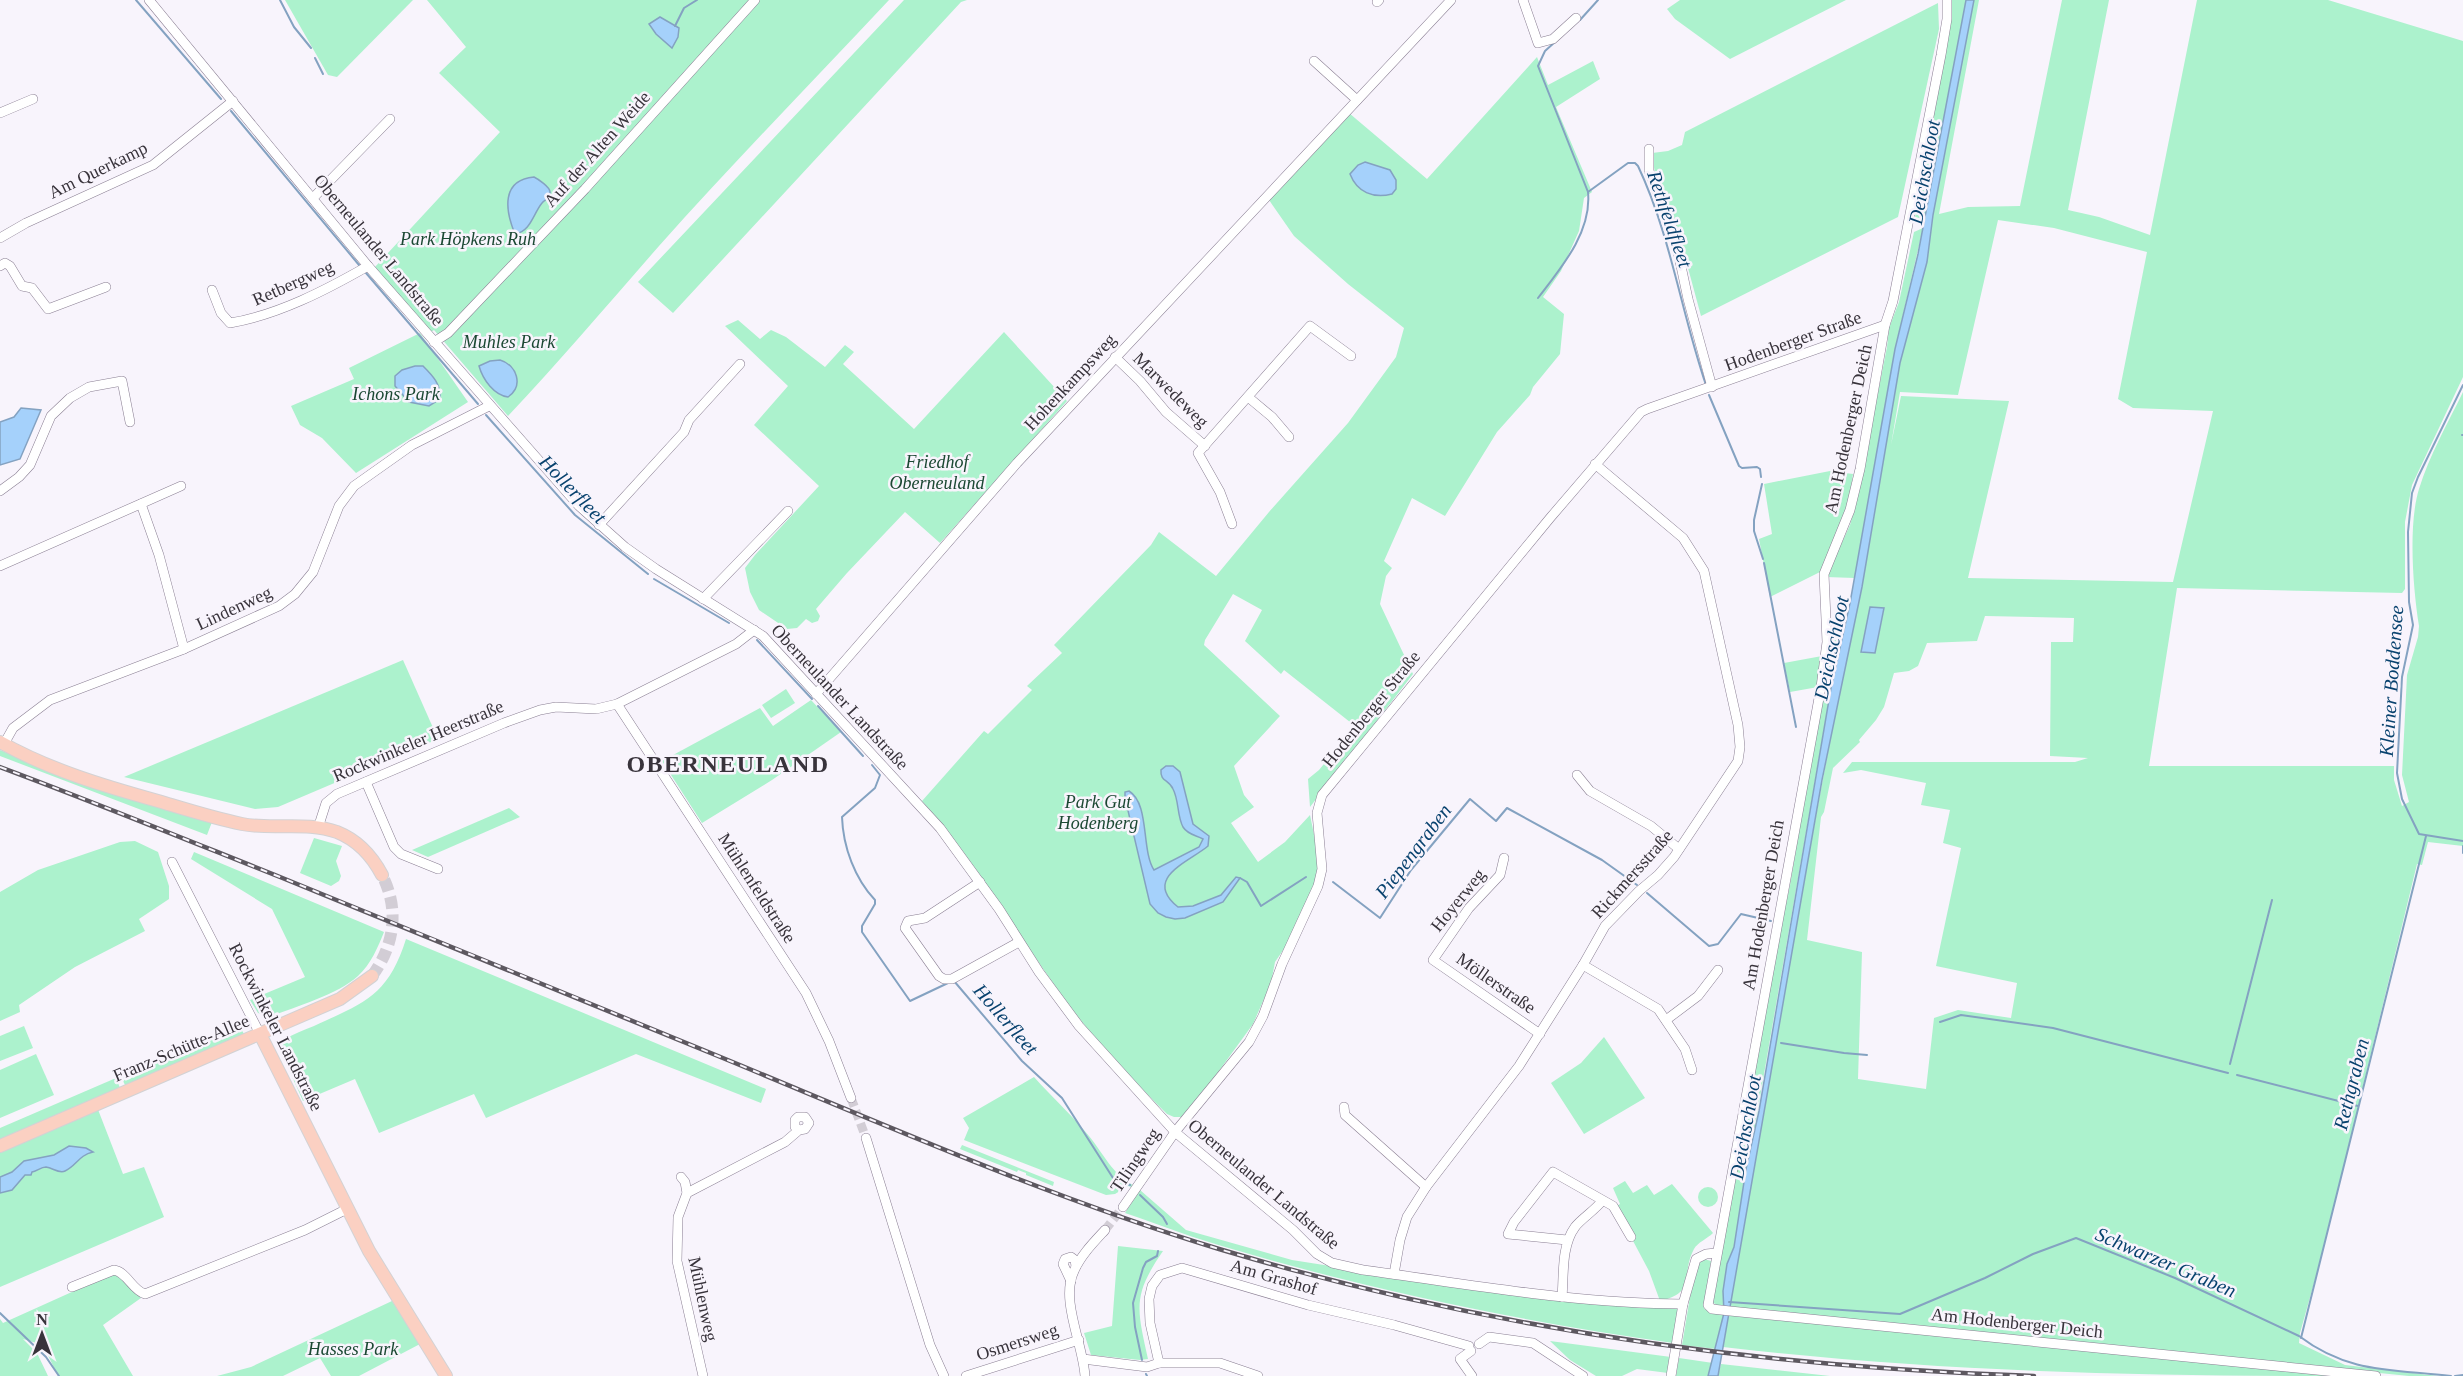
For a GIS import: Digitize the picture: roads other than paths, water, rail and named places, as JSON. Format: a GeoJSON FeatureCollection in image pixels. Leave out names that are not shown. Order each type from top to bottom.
{"type":"FeatureCollection","features":[{"type":"Feature","properties":{"kind":"main road"},"geometry":{"type":"LineString","coordinates":[[2,743],[42,763],[94,783],[184,809],[241,824],[318,828],[339,833],[356,843],[373,860],[382,875]]}},
{"type":"Feature","properties":{"kind":"main road","name":"Franz-Schütte-Allee"},"geometry":{"type":"LineString","coordinates":[[0,1146],[340,999],[372,976]]}},
{"type":"Feature","properties":{"kind":"main road","name":"Rockwinkeler Landstraße"},"geometry":{"type":"LineString","coordinates":[[260,1034],[347,1209],[396,1297],[446,1376]]}},
{"type":"Feature","properties":{"kind":"street","name":"Oberneulander Landstraße"},"geometry":{"type":"LineString","coordinates":[[149,0],[368,266],[489,406],[599,525],[656,569],[763,636],[940,828],[1079,1026],[1175,1132],[1293,1230],[1325,1260],[1363,1270],[1562,1297],[1615,1302],[1683,1304]]}},
{"type":"Feature","properties":{"kind":"street","name":"Auf der Alten Weide"},"geometry":{"type":"LineString","coordinates":[[434,342],[448,333],[573,202],[756,0]]}},
{"type":"Feature","properties":{"kind":"street","name":"Hohenkampsweg"},"geometry":{"type":"LineString","coordinates":[[816,694],[994,488],[1114,357],[1451,0]]}},
{"type":"Feature","properties":{"kind":"street"},"geometry":{"type":"LineString","coordinates":[[1523,0],[1538,43],[1553,39],[1576,18]]}},
{"type":"Feature","properties":{"kind":"street","name":"Am Hodenberger Deich"},"geometry":{"type":"LineString","coordinates":[[1947,0],[1941,55],[1921,162],[1893,301],[1885,325],[1855,489],[1847,518],[1824,574],[1827,642],[1821,687],[1708,1305],[1712,1309],[2376,1376]]}},
{"type":"Feature","properties":{"kind":"street"},"geometry":{"type":"LineString","coordinates":[[1314,61],[1357,100]]}},
{"type":"Feature","properties":{"kind":"street"},"geometry":{"type":"LineString","coordinates":[[0,113],[33,99]]}},
{"type":"Feature","properties":{"kind":"street","name":"Am Querkamp"},"geometry":{"type":"LineString","coordinates":[[0,238],[26,223],[153,165],[233,101]]}},
{"type":"Feature","properties":{"kind":"street"},"geometry":{"type":"LineString","coordinates":[[313,198],[390,119]]}},
{"type":"Feature","properties":{"kind":"street","name":"Hodenberger Straße"},"geometry":{"type":"LineString","coordinates":[[1649,149],[1649,171],[1674,233],[1688,299],[1712,387]]}},
{"type":"Feature","properties":{"kind":"street"},"geometry":{"type":"LineString","coordinates":[[0,266],[5,263],[10,266],[22,286],[32,288],[48,309],[106,286]]}},
{"type":"Feature","properties":{"kind":"street","name":"Retbergweg"},"geometry":{"type":"LineString","coordinates":[[212,290],[221,314],[230,323],[256,319],[340,282],[368,266]]}},
{"type":"Feature","properties":{"kind":"street","name":"Hodenberger Straße"},"geometry":{"type":"LineString","coordinates":[[1175,1132],[1249,1042],[1263,1016],[1282,964],[1318,886],[1322,869],[1317,813],[1322,795],[1595,464],[1641,412],[1885,325]]}},
{"type":"Feature","properties":{"kind":"street","name":"Marwedeweg"},"geometry":{"type":"LineString","coordinates":[[1232,524],[1215,481],[1198,453],[1310,326],[1351,356]]}},
{"type":"Feature","properties":{"kind":"street","name":"Marwedeweg"},"geometry":{"type":"LineString","coordinates":[[1114,357],[1140,381],[1166,412],[1205,446]]}},
{"type":"Feature","properties":{"kind":"street"},"geometry":{"type":"LineString","coordinates":[[599,525],[684,432],[689,420],[741,364]]}},
{"type":"Feature","properties":{"kind":"street"},"geometry":{"type":"LineString","coordinates":[[0,491],[20,477],[30,465],[51,416],[79,392],[89,387],[122,381],[130,422]]}},
{"type":"Feature","properties":{"kind":"street"},"geometry":{"type":"LineString","coordinates":[[1248,397],[1272,417],[1289,437]]}},
{"type":"Feature","properties":{"kind":"street","name":"Lindenweg"},"geometry":{"type":"LineString","coordinates":[[2,743],[14,728],[50,700],[184,649],[271,611],[295,594],[313,572],[339,506],[354,486],[404,450],[489,406]]}},
{"type":"Feature","properties":{"kind":"street","name":"Rickmersstraße"},"geometry":{"type":"LineString","coordinates":[[1394,1274],[1398,1247],[1407,1217],[1426,1187],[1490,1105],[1540,1034],[1605,926],[1658,875],[1679,849],[1738,761],[1740,747],[1738,725],[1704,571],[1683,538],[1595,464]]}},
{"type":"Feature","properties":{"kind":"street"},"geometry":{"type":"LineString","coordinates":[[0,566],[181,486]]}},
{"type":"Feature","properties":{"kind":"street"},"geometry":{"type":"LineString","coordinates":[[141,504],[159,555],[184,649]]}},
{"type":"Feature","properties":{"kind":"street"},"geometry":{"type":"LineString","coordinates":[[703,599],[788,511]]}},
{"type":"Feature","properties":{"kind":"street","name":"Rockwinkeler Heerstraße"},"geometry":{"type":"LineString","coordinates":[[318,828],[326,803],[337,794],[540,710],[556,707],[596,709],[618,704],[736,644],[754,630]]}},
{"type":"Feature","properties":{"kind":"street","name":"Mühlenfeldstraße"},"geometry":{"type":"LineString","coordinates":[[618,704],[806,993],[830,1041],[851,1098]]}},
{"type":"Feature","properties":{"kind":"street"},"geometry":{"type":"LineString","coordinates":[[1577,775],[1590,791],[1651,826],[1679,849]]}},
{"type":"Feature","properties":{"kind":"street"},"geometry":{"type":"LineString","coordinates":[[366,782],[394,847],[401,854],[438,869]]}},
{"type":"Feature","properties":{"kind":"street","name":"Hoyerweg"},"geometry":{"type":"LineString","coordinates":[[1433,960],[1469,908],[1500,875],[1504,858]]}},
{"type":"Feature","properties":{"kind":"street","name":"Rockwinkeler Landstraße"},"geometry":{"type":"LineString","coordinates":[[172,862],[260,1034]]}},
{"type":"Feature","properties":{"kind":"street"},"geometry":{"type":"LineString","coordinates":[[980,882],[925,918],[908,921],[905,928],[911,938],[939,976],[944,979],[952,979],[1019,942]]}},
{"type":"Feature","properties":{"kind":"street","name":"Möllerstraße"},"geometry":{"type":"LineString","coordinates":[[1433,960],[1540,1034]]}},
{"type":"Feature","properties":{"kind":"street"},"geometry":{"type":"LineString","coordinates":[[1583,965],[1658,1009],[1685,1049],[1692,1070]]}},
{"type":"Feature","properties":{"kind":"street"},"geometry":{"type":"LineString","coordinates":[[1666,1020],[1698,996],[1718,970]]}},
{"type":"Feature","properties":{"kind":"street"},"geometry":{"type":"LineString","coordinates":[[1344,1107],[1345,1115],[1426,1187]]}},
{"type":"Feature","properties":{"kind":"street"},"geometry":{"type":"LineString","coordinates":[[681,1177],[685,1182],[687,1193],[785,1142],[799,1130]]}},
{"type":"Feature","properties":{"kind":"street","name":"Tilingweg"},"geometry":{"type":"LineString","coordinates":[[1123,1207],[1175,1132]]}},
{"type":"Feature","properties":{"kind":"street"},"geometry":{"type":"LineString","coordinates":[[866,1138],[930,1345],[944,1376]]}},
{"type":"Feature","properties":{"kind":"street"},"geometry":{"type":"LineString","coordinates":[[1567,1240],[1508,1234],[1514,1222],[1553,1172],[1613,1206],[1631,1237]]}},
{"type":"Feature","properties":{"kind":"street","name":"Mühlenweg"},"geometry":{"type":"LineString","coordinates":[[687,1193],[678,1217],[677,1261],[703,1376]]}},
{"type":"Feature","properties":{"kind":"street"},"geometry":{"type":"LineString","coordinates":[[1562,1297],[1567,1240],[1574,1228],[1592,1214],[1602,1201]]}},
{"type":"Feature","properties":{"kind":"street"},"geometry":{"type":"LineString","coordinates":[[72,1287],[114,1270],[119,1271],[139,1292],[145,1294],[305,1230],[347,1209]]}},
{"type":"Feature","properties":{"kind":"street"},"geometry":{"type":"LineString","coordinates":[[1085,1376],[1069,1290],[1076,1266],[1105,1230]]}},
{"type":"Feature","properties":{"kind":"street"},"geometry":{"type":"LineString","coordinates":[[1671,1376],[1683,1304],[1696,1258],[1716,1253]]}},
{"type":"Feature","properties":{"kind":"street","name":"Am Grashof"},"geometry":{"type":"LineString","coordinates":[[1159,1363],[1150,1323],[1149,1299],[1152,1286],[1160,1275],[1182,1268],[1308,1305],[1394,1325],[1470,1348],[1473,1341],[1479,1344],[1489,1337],[1533,1342],[1583,1376]]}},
{"type":"Feature","properties":{"kind":"street","name":"Osmersweg"},"geometry":{"type":"LineString","coordinates":[[966,1376],[1079,1340]]}},
{"type":"Feature","properties":{"kind":"street"},"geometry":{"type":"LineString","coordinates":[[1470,1348],[1460,1359],[1472,1376]]}},
{"type":"Feature","properties":{"kind":"street"},"geometry":{"type":"LineString","coordinates":[[1083,1359],[1137,1371],[1159,1363],[1220,1363],[1258,1376]]}},
{"type":"Feature","properties":{"kind":"water"},"geometry":{"type":"Polygon","coordinates":[[[1966,0],[1974,0],[1933,215],[1927,262],[1900,363],[1862,587],[1822,780],[1718,1376],[1708,1376],[1724,1313],[1723,1291],[1727,1264],[1734,1247],[1746,1169],[1759,1111],[1831,688],[1850,603],[1895,349],[1918,254],[1966,0]]]}},
{"type":"Feature","properties":{"kind":"water"},"geometry":{"type":"Polygon","coordinates":[[[660,17],[679,28],[678,37],[672,48],[656,34],[649,24],[660,17]]]}},
{"type":"Feature","properties":{"kind":"water"},"geometry":{"type":"Polygon","coordinates":[[[1365,162],[1390,170],[1396,180],[1396,189],[1392,194],[1378,196],[1361,190],[1350,174],[1358,165],[1365,162]]]}},
{"type":"Feature","properties":{"kind":"water"},"geometry":{"type":"Polygon","coordinates":[[[534,177],[548,188],[550,196],[542,203],[528,226],[515,234],[509,215],[508,198],[516,184],[523,179],[534,177]]]}},
{"type":"Feature","properties":{"kind":"water"},"geometry":{"type":"Polygon","coordinates":[[[500,360],[511,366],[516,376],[516,387],[508,397],[498,393],[490,386],[479,366],[500,360]]]}},
{"type":"Feature","properties":{"kind":"water"},"geometry":{"type":"Polygon","coordinates":[[[423,366],[438,385],[440,399],[429,406],[409,402],[395,386],[395,376],[402,370],[423,366]]]}},
{"type":"Feature","properties":{"kind":"water"},"geometry":{"type":"Polygon","coordinates":[[[21,408],[41,410],[20,459],[0,465],[0,422],[14,417],[21,408]]]}},
{"type":"Feature","properties":{"kind":"water"},"geometry":{"type":"Polygon","coordinates":[[[1870,607],[1884,608],[1875,653],[1861,652],[1870,607]]]}},
{"type":"Feature","properties":{"kind":"water"},"geometry":{"type":"Polygon","coordinates":[[[1166,766],[1173,766],[1180,772],[1193,824],[1209,836],[1208,846],[1172,872],[1167,879],[1165,887],[1168,897],[1178,907],[1193,906],[1221,895],[1236,877],[1240,878],[1223,902],[1185,918],[1175,919],[1158,913],[1150,904],[1125,798],[1125,792],[1129,791],[1136,797],[1140,806],[1150,861],[1154,870],[1199,847],[1203,839],[1183,827],[1175,793],[1162,777],[1161,770],[1166,766]]]}},
{"type":"Feature","properties":{"kind":"water"},"geometry":{"type":"Polygon","coordinates":[[[69,1146],[86,1148],[93,1152],[65,1171],[60,1172],[44,1167],[32,1172],[31,1175],[25,1175],[12,1190],[0,1193],[0,1177],[12,1172],[24,1161],[54,1155],[69,1146]]]}},
{"type":"Feature","properties":{"kind":"waterway","name":"Hollerfleet"},"geometry":{"type":"LineString","coordinates":[[136,0],[221,99]]}},
{"type":"Feature","properties":{"kind":"waterway"},"geometry":{"type":"LineString","coordinates":[[280,0],[294,27],[311,48]]}},
{"type":"Feature","properties":{"kind":"waterway"},"geometry":{"type":"LineString","coordinates":[[675,26],[684,8],[697,0]]}},
{"type":"Feature","properties":{"kind":"waterway","name":"Rethfeldfleet"},"geometry":{"type":"LineString","coordinates":[[1580,20],[1598,0]]}},
{"type":"Feature","properties":{"kind":"waterway","name":"Rethfeldfleet"},"geometry":{"type":"LineString","coordinates":[[1538,298],[1573,249],[1580,235],[1588,207],[1588,192],[1538,66],[1545,51],[1555,42]]}},
{"type":"Feature","properties":{"kind":"waterway"},"geometry":{"type":"LineString","coordinates":[[315,58],[323,74]]}},
{"type":"Feature","properties":{"kind":"waterway","name":"Hollerfleet"},"geometry":{"type":"LineString","coordinates":[[231,111],[359,265]]}},
{"type":"Feature","properties":{"kind":"waterway","name":"Rethfeldfleet"},"geometry":{"type":"LineString","coordinates":[[1588,192],[1628,163],[1635,163],[1638,166],[1659,219],[1706,385]]}},
{"type":"Feature","properties":{"kind":"waterway","name":"Hollerfleet"},"geometry":{"type":"LineString","coordinates":[[366,273],[478,404]]}},
{"type":"Feature","properties":{"kind":"waterway","name":"Kleiner Boddensee"},"geometry":{"type":"LineString","coordinates":[[2463,385],[2412,493],[2408,532],[2409,602],[2413,625],[2402,677],[2397,773],[2402,799],[2419,834],[2463,841]]}},
{"type":"Feature","properties":{"kind":"waterway","name":"Rethfeldfleet"},"geometry":{"type":"LineString","coordinates":[[1709,395],[1739,466],[1742,468],[1757,467],[1760,469],[1761,477]]}},
{"type":"Feature","properties":{"kind":"waterway","name":"Hollerfleet"},"geometry":{"type":"LineString","coordinates":[[486,415],[575,515],[648,574]]}},
{"type":"Feature","properties":{"kind":"waterway","name":"Rethfeldfleet"},"geometry":{"type":"LineString","coordinates":[[1762,484],[1754,520],[1754,531],[1763,559]]}},
{"type":"Feature","properties":{"kind":"waterway","name":"Rethfeldfleet"},"geometry":{"type":"LineString","coordinates":[[1764,563],[1796,727]]}},
{"type":"Feature","properties":{"kind":"waterway","name":"Hollerfleet"},"geometry":{"type":"LineString","coordinates":[[654,579],[729,623]]}},
{"type":"Feature","properties":{"kind":"waterway","name":"Hollerfleet"},"geometry":{"type":"LineString","coordinates":[[757,640],[812,699]]}},
{"type":"Feature","properties":{"kind":"waterway","name":"Hollerfleet"},"geometry":{"type":"LineString","coordinates":[[818,706],[863,756]]}},
{"type":"Feature","properties":{"kind":"waterway","name":"Hollerfleet"},"geometry":{"type":"LineString","coordinates":[[872,765],[880,775],[875,788],[842,817],[851,862],[875,900],[862,926],[862,932],[910,1001],[948,983]]}},
{"type":"Feature","properties":{"kind":"waterway","name":"Piepengraben"},"geometry":{"type":"LineString","coordinates":[[1333,882],[1380,918],[1411,870],[1470,799],[1496,821],[1507,808],[1602,860],[1637,885]]}},
{"type":"Feature","properties":{"kind":"waterway","name":"Rethgraben"},"geometry":{"type":"LineString","coordinates":[[2301,1338],[2426,836]]}},
{"type":"Feature","properties":{"kind":"waterway"},"geometry":{"type":"LineString","coordinates":[[2463,846],[2463,853]]}},
{"type":"Feature","properties":{"kind":"waterway","name":"Piepengraben"},"geometry":{"type":"LineString","coordinates":[[1240,878],[1247,882],[1261,906],[1306,877]]}},
{"type":"Feature","properties":{"kind":"waterway","name":"Piepengraben"},"geometry":{"type":"LineString","coordinates":[[1647,893],[1709,946],[1718,944],[1741,914],[1771,921]]}},
{"type":"Feature","properties":{"kind":"waterway"},"geometry":{"type":"LineString","coordinates":[[2230,1064],[2272,900]]}},
{"type":"Feature","properties":{"kind":"waterway","name":"Hollerfleet"},"geometry":{"type":"LineString","coordinates":[[954,981],[1022,1061],[1062,1098],[1113,1178],[1130,1185]]}},
{"type":"Feature","properties":{"kind":"waterway"},"geometry":{"type":"LineString","coordinates":[[1940,1022],[1961,1015],[2053,1028],[2228,1073]]}},
{"type":"Feature","properties":{"kind":"waterway"},"geometry":{"type":"LineString","coordinates":[[1781,1043],[1867,1055]]}},
{"type":"Feature","properties":{"kind":"waterway"},"geometry":{"type":"LineString","coordinates":[[2237,1075],[2358,1106]]}},
{"type":"Feature","properties":{"kind":"waterway","name":"Hollerfleet"},"geometry":{"type":"LineString","coordinates":[[1140,1195],[1163,1217],[1167,1224]]}},
{"type":"Feature","properties":{"kind":"waterway","name":"Schwarzer Graben"},"geometry":{"type":"LineString","coordinates":[[1729,1302],[1900,1314],[1985,1278],[2033,1254],[2076,1238],[2175,1278],[2354,1364],[2451,1376]]}},
{"type":"Feature","properties":{"kind":"waterway","name":"Hollerfleet"},"geometry":{"type":"LineString","coordinates":[[1142,1360],[1133,1303],[1143,1268],[1146,1262],[1157,1256],[1158,1251]]}},
{"type":"Feature","properties":{"kind":"waterway"},"geometry":{"type":"LineString","coordinates":[[0,1313],[46,1357],[59,1376]]}},
{"type":"Feature","properties":{"kind":"waterway","name":"Schwarzer Graben"},"geometry":{"type":"LineString","coordinates":[[2455,1376],[2463,1375]]}},
{"type":"Feature","properties":{"kind":"tunnel"},"geometry":{"type":"LineString","coordinates":[[372,976],[390,940],[392,927],[391,901],[382,875]]}},
{"type":"Feature","properties":{"kind":"tunnel"},"geometry":{"type":"LineString","coordinates":[[851,1098],[866,1138]]}},
{"type":"Feature","properties":{"kind":"tunnel"},"geometry":{"type":"LineString","coordinates":[[1105,1230],[1123,1207]]}},
{"type":"Feature","properties":{"kind":"railway"},"geometry":{"type":"LineString","coordinates":[[0,767],[335,899],[1029,1183],[1155,1229],[1219,1249],[1319,1277],[1420,1301],[1521,1322],[1622,1339],[1827,1364],[2034,1376]]}},
{"type":"Feature","properties":{"kind":"district","name":"OBERNEULAND"},"geometry":{"type":"Point","coordinates":[728,764]}},
{"type":"Feature","properties":{"kind":"water label","name":"Deichschloot"},"geometry":{"type":"Point","coordinates":[1924,172]}},
{"type":"Feature","properties":{"kind":"water label","name":"Deichschloot"},"geometry":{"type":"Point","coordinates":[1831,648]}},
{"type":"Feature","properties":{"kind":"water label","name":"Deichschloot"},"geometry":{"type":"Point","coordinates":[1745,1127]}},
{"type":"Feature","properties":{"kind":"park label","name":"Park Höpkens Ruh"},"geometry":{"type":"Point","coordinates":[468,239]}},
{"type":"Feature","properties":{"kind":"park label","name":"Muhles Park"},"geometry":{"type":"Point","coordinates":[509,342]}},
{"type":"Feature","properties":{"kind":"park label","name":"Ichons Park"},"geometry":{"type":"Point","coordinates":[396,394]}},
{"type":"Feature","properties":{"kind":"park label","name":"Friedhof Oberneuland"},"geometry":{"type":"Point","coordinates":[937,472]}},
{"type":"Feature","properties":{"kind":"park label","name":"Park Gut Hodenberg"},"geometry":{"type":"Point","coordinates":[1098,812]}},
{"type":"Feature","properties":{"kind":"park label","name":"Hasses Park"},"geometry":{"type":"Point","coordinates":[353,1349]}}]}
